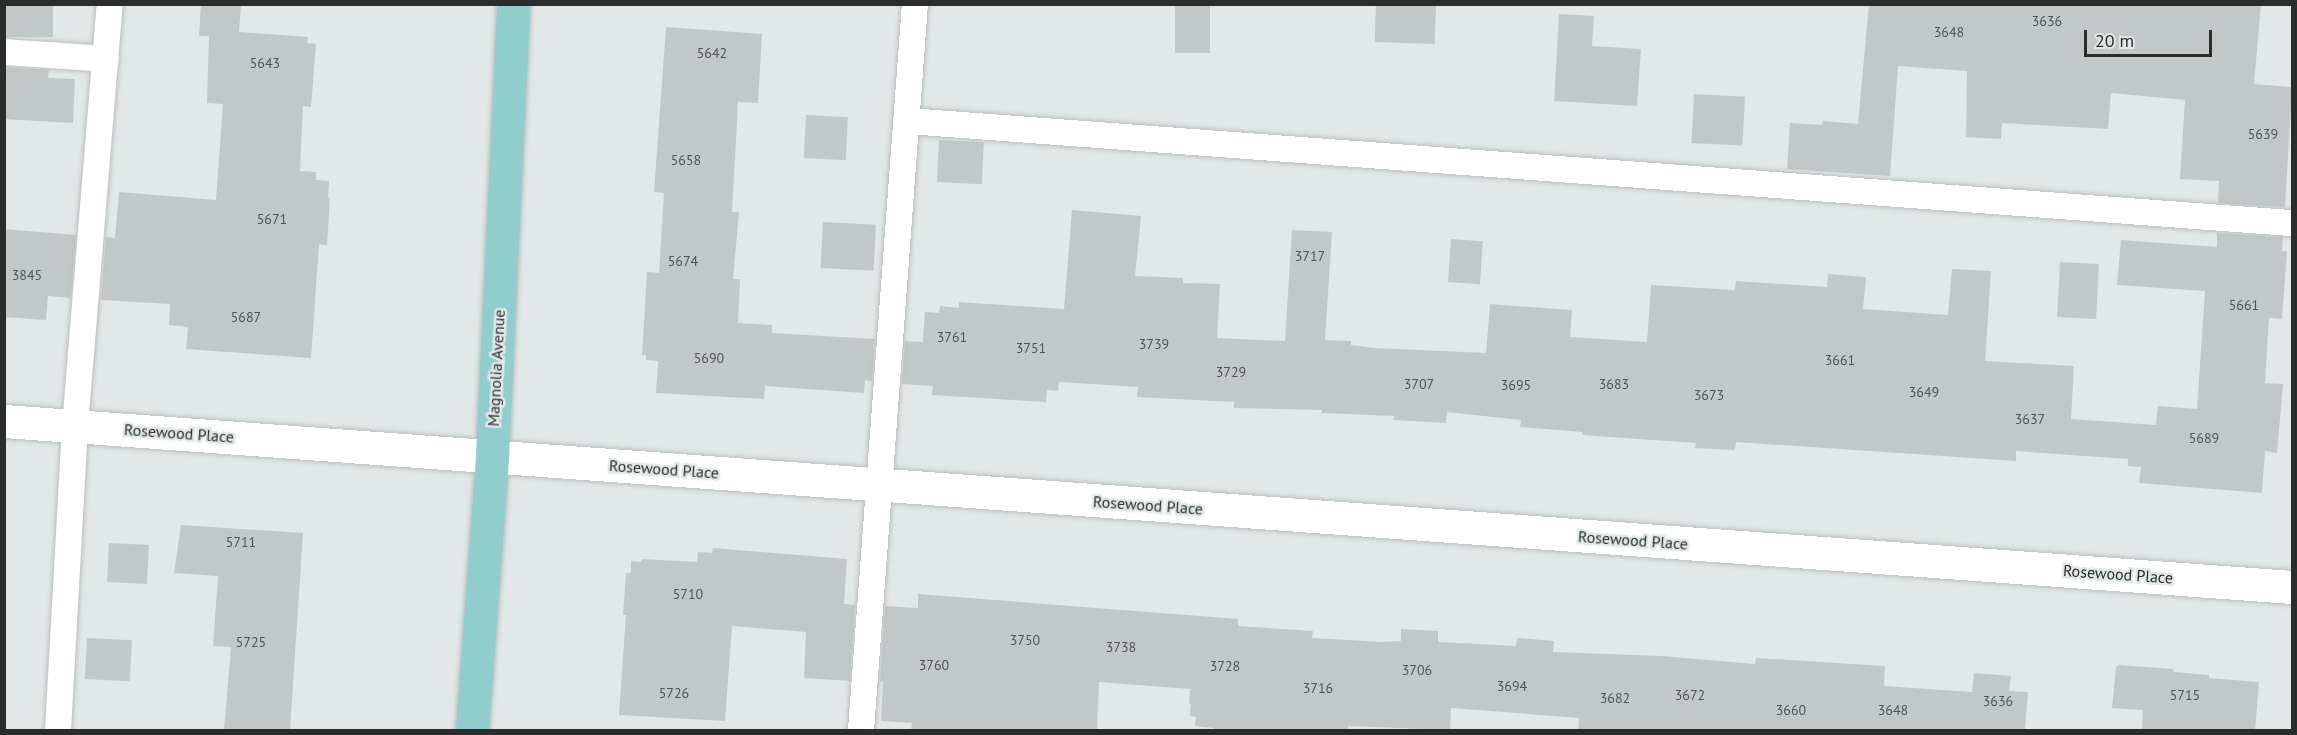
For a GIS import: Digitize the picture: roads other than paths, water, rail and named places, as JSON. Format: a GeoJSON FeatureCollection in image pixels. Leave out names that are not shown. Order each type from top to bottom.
{"type":"FeatureCollection","features":[{"type":"Feature","properties":{"kind":"main road","name":"Magnolia Avenue"},"geometry":{"type":"LineString","coordinates":[[472,730],[492,455],[513,4]]}},
{"type":"Feature","properties":{"kind":"street","name":"Rosewood Place"},"geometry":{"type":"LineString","coordinates":[[4,421],[492,455],[880,486],[2292,586]]}},
{"type":"Feature","properties":{"kind":"lane"},"geometry":{"type":"LineString","coordinates":[[58,730],[75,426],[110,4]]}},
{"type":"Feature","properties":{"kind":"lane"},"geometry":{"type":"LineString","coordinates":[[861,730],[915,4]]}},
{"type":"Feature","properties":{"kind":"lane"},"geometry":{"type":"LineString","coordinates":[[4,52],[106,59]]}},
{"type":"Feature","properties":{"kind":"lane"},"geometry":{"type":"LineString","coordinates":[[908,121],[2292,223]]}}]}
